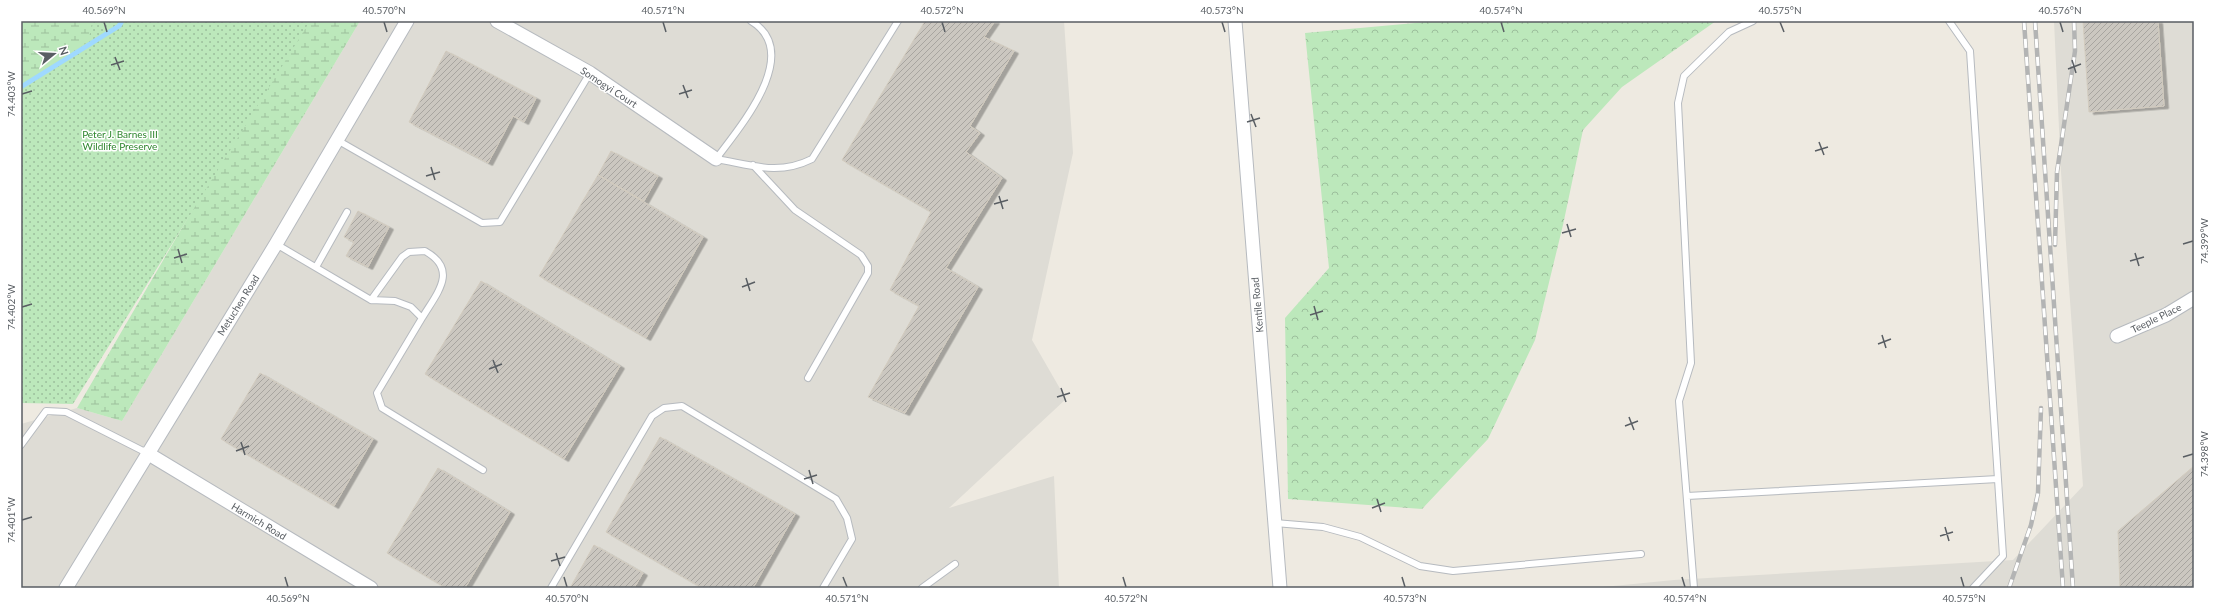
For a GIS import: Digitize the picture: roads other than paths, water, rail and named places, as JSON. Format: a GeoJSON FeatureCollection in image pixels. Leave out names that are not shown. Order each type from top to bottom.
{"type":"FeatureCollection","features":[{"type":"Feature","properties":{"kind":"street","name":"Metuchen Road"},"geometry":{"type":"LineString","coordinates":[[66,588],[147,453],[276,244],[407,21]]}},
{"type":"Feature","properties":{"kind":"street","name":"Somogyi Court"},"geometry":{"type":"LineString","coordinates":[[497,21],[590,73],[716,159]]}},
{"type":"Feature","properties":{"kind":"street","name":"Kentile Road"},"geometry":{"type":"LineString","coordinates":[[1235,21],[1280,588]]}},
{"type":"Feature","properties":{"kind":"street","name":"Teeple Place"},"geometry":{"type":"LineString","coordinates":[[2117,336],[2166,315],[2194,298]]}},
{"type":"Feature","properties":{"kind":"street","name":"Harmich Road"},"geometry":{"type":"LineString","coordinates":[[147,453],[371,588]]}},
{"type":"Feature","properties":{"kind":"lane"},"geometry":{"type":"LineString","coordinates":[[751,21],[765,32],[770,44],[772,55],[771,66],[765,84],[744,121],[716,159],[770,169],[797,167],[812,159],[898,21]]}},
{"type":"Feature","properties":{"kind":"lane"},"geometry":{"type":"LineString","coordinates":[[1694,588],[1679,401],[1691,363],[1678,103],[1684,76],[1729,32],[1753,21]]}},
{"type":"Feature","properties":{"kind":"lane"},"geometry":{"type":"LineString","coordinates":[[1949,21],[1970,50],[2003,556],[1973,588]]}},
{"type":"Feature","properties":{"kind":"lane"},"geometry":{"type":"LineString","coordinates":[[337,140],[482,223],[500,222],[590,73]]}},
{"type":"Feature","properties":{"kind":"lane"},"geometry":{"type":"LineString","coordinates":[[753,165],[795,210],[861,255],[868,266],[868,273],[808,378]]}},
{"type":"Feature","properties":{"kind":"lane"},"geometry":{"type":"LineString","coordinates":[[316,267],[347,212]]}},
{"type":"Feature","properties":{"kind":"lane"},"geometry":{"type":"LineString","coordinates":[[276,244],[371,300],[395,301],[411,307],[422,318]]}},
{"type":"Feature","properties":{"kind":"lane"},"geometry":{"type":"LineString","coordinates":[[371,300],[402,257],[409,252],[425,251],[438,261],[443,268],[443,282],[377,393],[382,408],[483,470]]}},
{"type":"Feature","properties":{"kind":"lane"},"geometry":{"type":"LineString","coordinates":[[551,588],[652,416],[664,408],[682,406],[836,499],[848,518],[852,540],[823,588]]}},
{"type":"Feature","properties":{"kind":"lane"},"geometry":{"type":"LineString","coordinates":[[21,445],[46,412],[66,412],[147,453]]}},
{"type":"Feature","properties":{"kind":"lane"},"geometry":{"type":"LineString","coordinates":[[1687,496],[1998,479]]}},
{"type":"Feature","properties":{"kind":"lane"},"geometry":{"type":"LineString","coordinates":[[1275,523],[1322,528],[1360,537],[1420,566],[1453,571],[1641,554]]}},
{"type":"Feature","properties":{"kind":"lane"},"geometry":{"type":"LineString","coordinates":[[922,588],[955,564]]}},
{"type":"Feature","properties":{"kind":"waterway"},"geometry":{"type":"LineString","coordinates":[[21,87],[119,26],[122,21]]}},
{"type":"Feature","properties":{"kind":"railway"},"geometry":{"type":"LineString","coordinates":[[2024,21],[2063,588]]}},
{"type":"Feature","properties":{"kind":"railway"},"geometry":{"type":"LineString","coordinates":[[2035,21],[2073,588]]}},
{"type":"Feature","properties":{"kind":"railway"},"geometry":{"type":"LineString","coordinates":[[2055,245],[2057,172],[2075,51],[2074,21]]}},
{"type":"Feature","properties":{"kind":"railway"},"geometry":{"type":"LineString","coordinates":[[2009,588],[2031,525],[2038,493],[2041,408]]}},
{"type":"Feature","properties":{"kind":"park label","name":"Peter J. Barnes III Wildlife Preserve"},"geometry":{"type":"Point","coordinates":[120,140]}}]}
